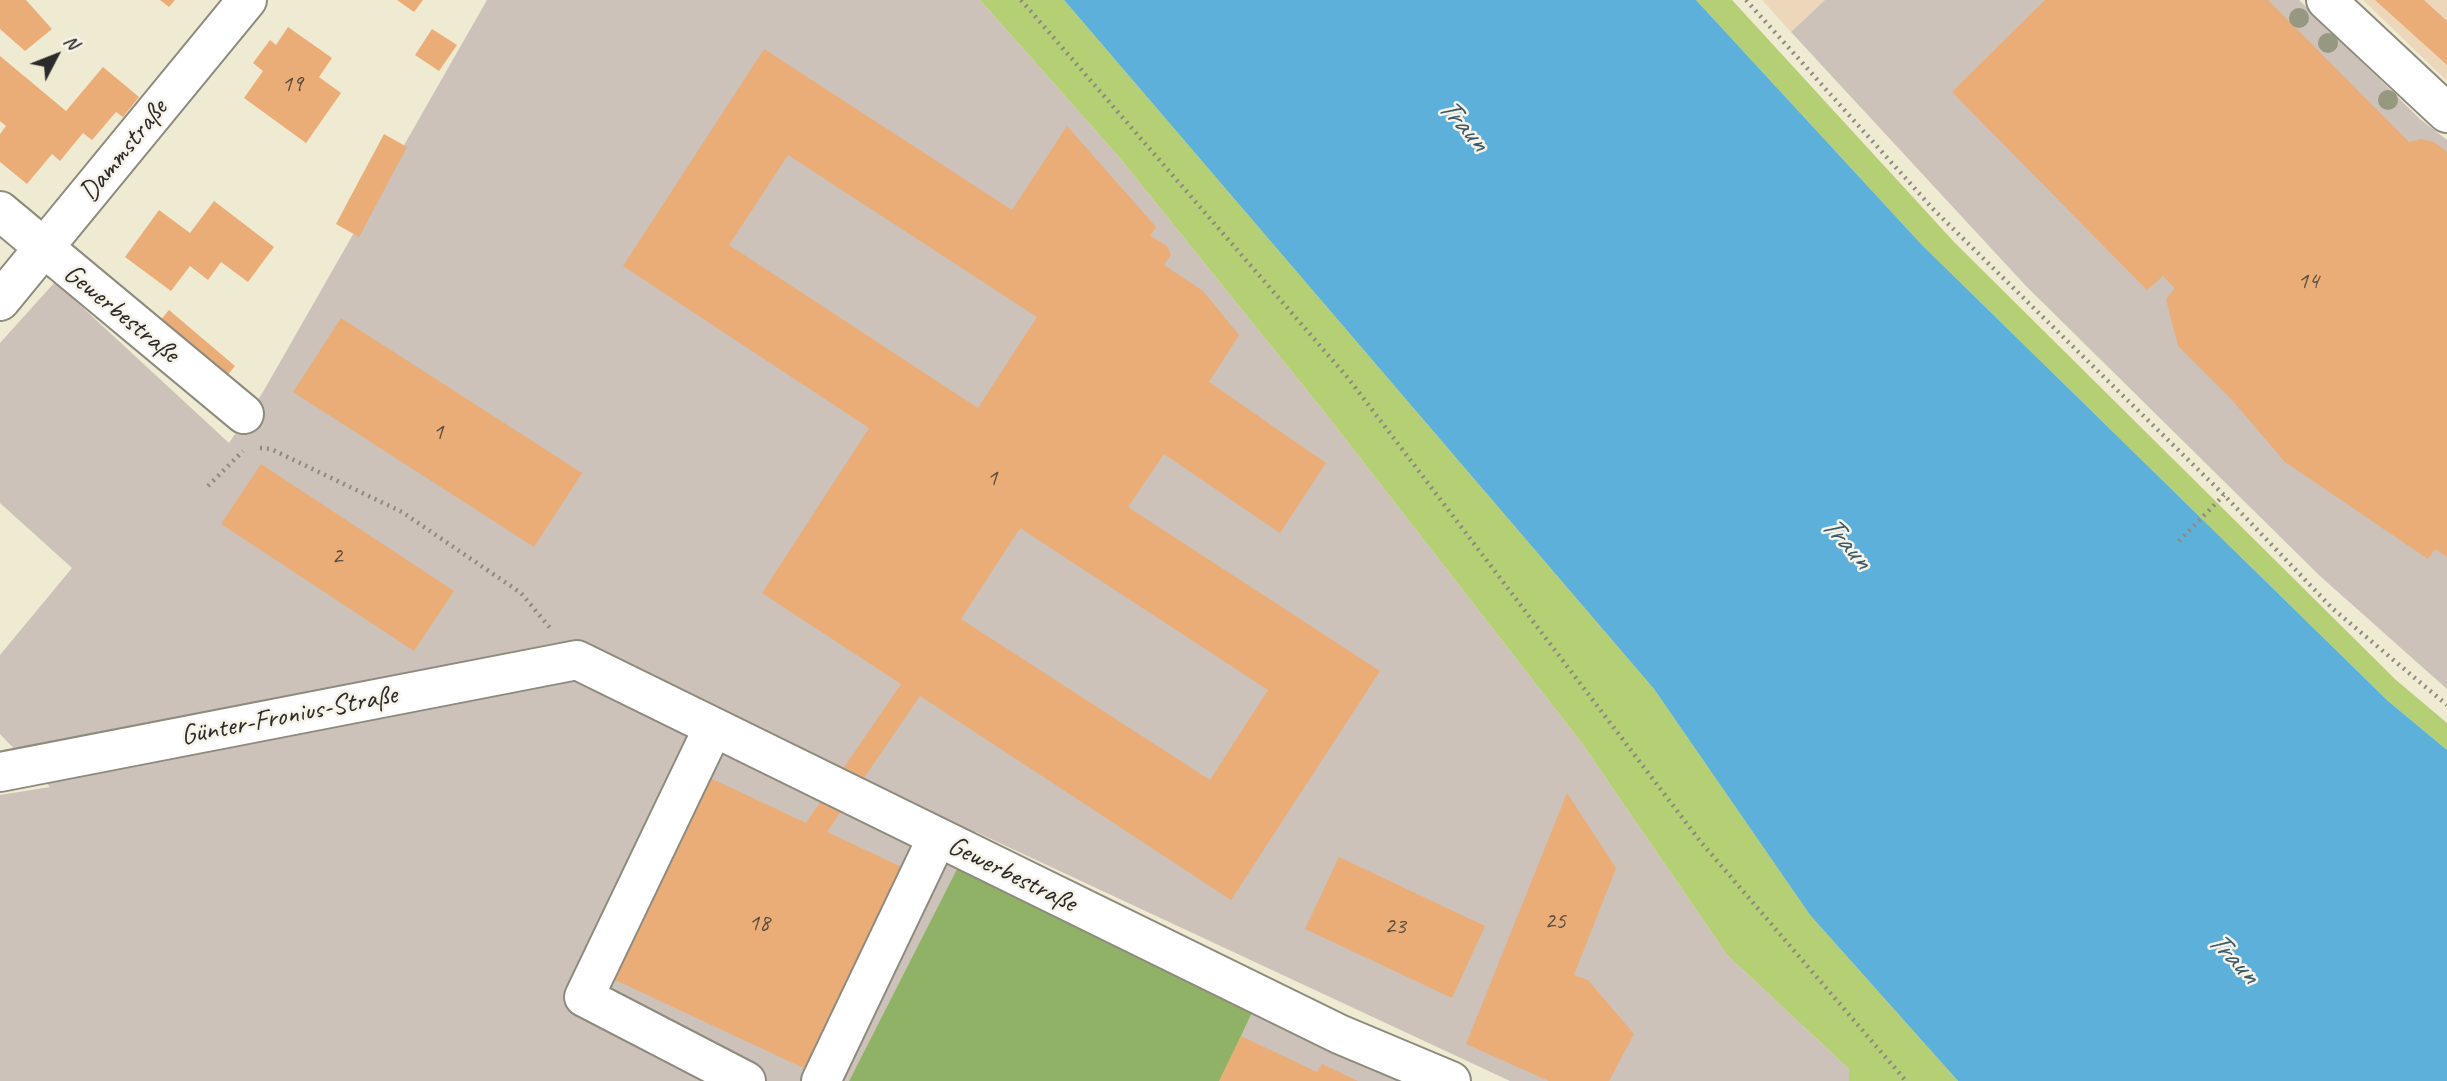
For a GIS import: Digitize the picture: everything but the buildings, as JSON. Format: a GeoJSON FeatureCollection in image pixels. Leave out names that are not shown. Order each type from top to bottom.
{"type":"FeatureCollection","features":[{"type":"Feature","properties":{"kind":"street","name":"Dammstraße"},"geometry":{"type":"LineString","coordinates":[[0,301],[247,0]]}},
{"type":"Feature","properties":{"kind":"street"},"geometry":{"type":"LineString","coordinates":[[2326,0],[2447,113]]}},
{"type":"Feature","properties":{"kind":"street","name":"Gewerbestraße"},"geometry":{"type":"LineString","coordinates":[[0,211],[244,414]]}},
{"type":"Feature","properties":{"kind":"street","name":"Gewerbestraße"},"geometry":{"type":"LineString","coordinates":[[577,660],[1339,1034],[1451,1081]]}},
{"type":"Feature","properties":{"kind":"street","name":"Günter-Fronius-Straße"},"geometry":{"type":"LineString","coordinates":[[0,772],[577,660]]}},
{"type":"Feature","properties":{"kind":"street"},"geometry":{"type":"LineString","coordinates":[[713,727],[584,997],[746,1081]]}},
{"type":"Feature","properties":{"kind":"street"},"geometry":{"type":"LineString","coordinates":[[821,1081],[937,838]]}},
{"type":"Feature","properties":{"kind":"path"},"geometry":{"type":"LineString","coordinates":[[1021,0],[1348,378],[1700,841],[1906,1081]]}},
{"type":"Feature","properties":{"kind":"path"},"geometry":{"type":"LineString","coordinates":[[1746,0],[1934,210],[2224,495],[2333,609],[2447,705]]}},
{"type":"Feature","properties":{"kind":"path"},"geometry":{"type":"LineString","coordinates":[[208,486],[248,447],[271,449],[401,512],[521,593],[577,660]]}},
{"type":"Feature","properties":{"kind":"path"},"geometry":{"type":"LineString","coordinates":[[2179,541],[2224,495]]}},
{"type":"Feature","properties":{"kind":"shaded area"},"geometry":{"type":"Polygon","coordinates":[[[487,0],[980,0],[1119,157],[1326,414],[1581,742],[1728,956],[1849,1069],[1849,1081],[1510,1081],[976,832],[849,1081],[0,1081],[0,795],[50,787],[0,734],[0,655],[72,568],[0,503],[0,343],[55,282],[229,443],[263,392],[487,0]]]}},
{"type":"Feature","properties":{"kind":"shaded area"},"geometry":{"type":"Polygon","coordinates":[[[1762,0],[1825,0],[1791,32],[1762,0]]]}},
{"type":"Feature","properties":{"kind":"shaded area"},"geometry":{"type":"Polygon","coordinates":[[[1825,0],[2299,0],[2420,119],[2447,140],[2447,689],[2320,576],[2026,286],[1791,32],[1825,0]]]}},
{"type":"Feature","properties":{"kind":"shaded area"},"geometry":{"type":"Polygon","coordinates":[[[2363,0],[2447,0],[2447,81],[2363,0]]]}},
{"type":"Feature","properties":{"kind":"shaded area"},"geometry":{"type":"Polygon","coordinates":[[[1257,1002],[1423,1081],[1220,1081],[1257,1002]]]}},
{"type":"Feature","properties":{"kind":"green space"},"geometry":{"type":"Polygon","coordinates":[[[980,0],[1064,0],[1654,689],[1810,915],[1958,1081],[1849,1081],[1849,1069],[1728,956],[1581,742],[1326,414],[1119,157],[980,0]]]}},
{"type":"Feature","properties":{"kind":"green space"},"geometry":{"type":"Polygon","coordinates":[[[1696,0],[1732,0],[1955,243],[2396,680],[2447,723],[2447,750],[2388,701],[1922,245],[1696,0]]]}},
{"type":"Feature","properties":{"kind":"green space"},"geometry":{"type":"Polygon","coordinates":[[[957,869],[1257,1002],[1220,1081],[849,1081],[957,869]]]}},
{"type":"Feature","properties":{"kind":"water","name":"Traun"},"geometry":{"type":"Polygon","coordinates":[[[1064,0],[1696,0],[1922,245],[2388,701],[2447,750],[2447,1081],[1958,1081],[1810,915],[1654,689],[1064,0]]]}}]}
